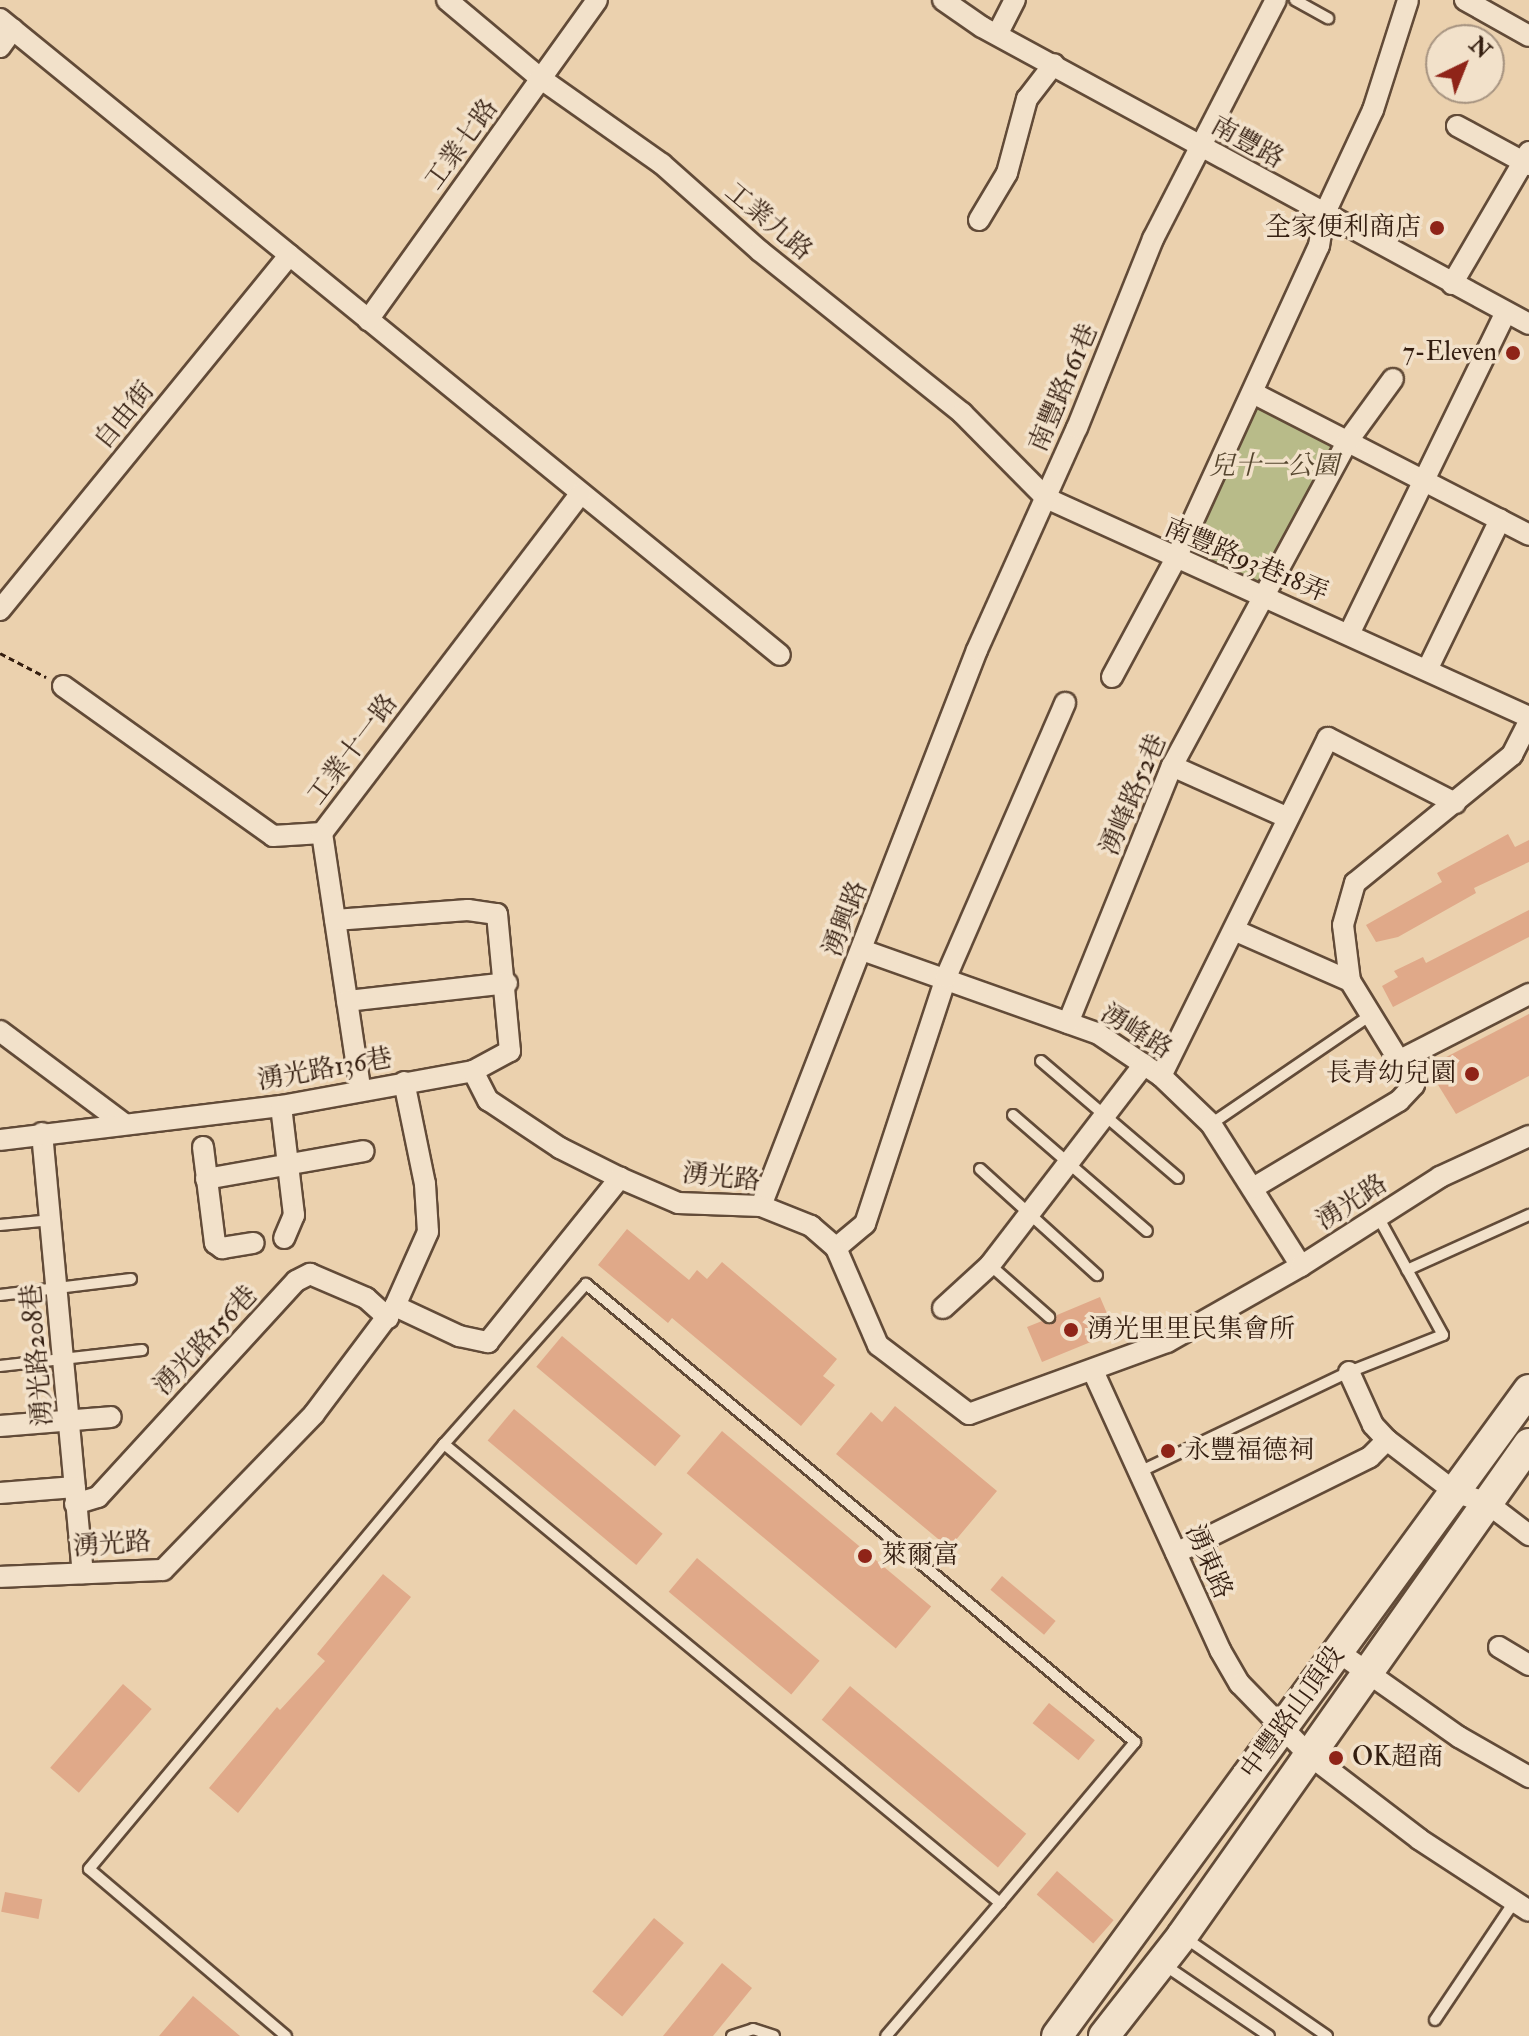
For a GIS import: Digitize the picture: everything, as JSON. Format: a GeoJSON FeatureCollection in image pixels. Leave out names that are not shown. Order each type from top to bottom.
{"type":"FeatureCollection","features":[{"type":"Feature","properties":{"kind":"main road","name":"中豐路山頂段"},"geometry":{"type":"LineString","coordinates":[[1057,2036],[1529,1390]]}},
{"type":"Feature","properties":{"kind":"main road","name":"中豐路山頂段"},"geometry":{"type":"LineString","coordinates":[[1104,2036],[1182,1936],[1365,1671],[1529,1444]]}},
{"type":"Feature","properties":{"kind":"street","name":"工業九路"},"geometry":{"type":"LineString","coordinates":[[447,0],[542,77],[662,164],[760,251],[962,413],[1046,498]]}},
{"type":"Feature","properties":{"kind":"street","name":"工業七路"},"geometry":{"type":"LineString","coordinates":[[368,320],[597,0]]}},
{"type":"Feature","properties":{"kind":"street","name":"南豐路"},"geometry":{"type":"LineString","coordinates":[[943,0],[1202,148],[1529,324]]}},
{"type":"Feature","properties":{"kind":"street"},"geometry":{"type":"LineString","coordinates":[[998,33],[1015,0]]}},
{"type":"Feature","properties":{"kind":"street","name":"南豐路161巷"},"geometry":{"type":"LineString","coordinates":[[977,650],[1046,498],[1153,239],[1276,0]]}},
{"type":"Feature","properties":{"kind":"street"},"geometry":{"type":"LineString","coordinates":[[1112,677],[1175,560],[1319,246],[1324,215],[1373,110],[1408,0]]}},
{"type":"Feature","properties":{"kind":"street"},"geometry":{"type":"LineString","coordinates":[[1465,0],[1529,36]]}},
{"type":"Feature","properties":{"kind":"street"},"geometry":{"type":"LineString","coordinates":[[0,47],[7,24],[780,655]]}},
{"type":"Feature","properties":{"kind":"street"},"geometry":{"type":"LineString","coordinates":[[979,220],[1007,173],[1027,99],[1054,64]]}},
{"type":"Feature","properties":{"kind":"street"},"geometry":{"type":"LineString","coordinates":[[1452,284],[1527,160],[1457,126]]}},
{"type":"Feature","properties":{"kind":"street","name":"自由街"},"geometry":{"type":"LineString","coordinates":[[2,603],[290,255]]}},
{"type":"Feature","properties":{"kind":"street"},"geometry":{"type":"LineString","coordinates":[[1349,634],[1506,312]]}},
{"type":"Feature","properties":{"kind":"street","name":"湧峰路52巷"},"geometry":{"type":"LineString","coordinates":[[1068,1023],[1172,766],[1347,442],[1393,379]]}},
{"type":"Feature","properties":{"kind":"street"},"geometry":{"type":"LineString","coordinates":[[1253,393],[1529,535]]}},
{"type":"Feature","properties":{"kind":"street","name":"工業十一路"},"geometry":{"type":"LineString","coordinates":[[63,686],[273,836],[322,833],[581,493]]}},
{"type":"Feature","properties":{"kind":"street","name":"南豐路93巷18弄"},"geometry":{"type":"LineString","coordinates":[[1046,498],[1175,560],[1428,668],[1529,719]]}},
{"type":"Feature","properties":{"kind":"street"},"geometry":{"type":"LineString","coordinates":[[1428,668],[1500,520]]}},
{"type":"Feature","properties":{"kind":"street","name":"湧興路"},"geometry":{"type":"LineString","coordinates":[[761,1206],[977,650]]}},
{"type":"Feature","properties":{"kind":"street"},"geometry":{"type":"LineString","coordinates":[[836,1248],[865,1224],[946,977],[1065,703]]}},
{"type":"Feature","properties":{"kind":"street"},"geometry":{"type":"LineString","coordinates":[[1253,1188],[1399,1101],[1414,1085],[1402,1059],[1350,981],[1343,925],[1355,883],[1512,755],[1529,719]]}},
{"type":"Feature","properties":{"kind":"street"},"geometry":{"type":"LineString","coordinates":[[943,1308],[990,1265],[1105,1113],[1152,1070],[1234,930],[1286,817],[1328,738],[1455,803]]}},
{"type":"Feature","properties":{"kind":"street"},"geometry":{"type":"LineString","coordinates":[[1172,766],[1286,817]]}},
{"type":"Feature","properties":{"kind":"street"},"geometry":{"type":"LineString","coordinates":[[322,833],[360,1088]]}},
{"type":"Feature","properties":{"kind":"street"},"geometry":{"type":"LineString","coordinates":[[335,920],[468,910],[497,914],[507,983],[347,1001]]}},
{"type":"Feature","properties":{"kind":"street"},"geometry":{"type":"LineString","coordinates":[[1234,930],[1350,981]]}},
{"type":"Feature","properties":{"kind":"street","name":"湧峰路"},"geometry":{"type":"LineString","coordinates":[[862,950],[946,977],[1097,1033],[1152,1070],[1211,1124],[1301,1266]]}},
{"type":"Feature","properties":{"kind":"street","name":"湧光路136巷"},"geometry":{"type":"LineString","coordinates":[[0,1140],[281,1106],[360,1088],[473,1071],[510,1051],[507,983]]}},
{"type":"Feature","properties":{"kind":"street"},"geometry":{"type":"LineString","coordinates":[[1402,1059],[1529,994]]}},
{"type":"Feature","properties":{"kind":"street"},"geometry":{"type":"LineString","coordinates":[[0,1031],[123,1123]]}},
{"type":"Feature","properties":{"kind":"street"},"geometry":{"type":"LineString","coordinates":[[392,1312],[459,1336],[488,1342],[620,1178],[560,1148],[488,1100],[473,1071]]}},
{"type":"Feature","properties":{"kind":"street","name":"湧光路"},"geometry":{"type":"LineString","coordinates":[[0,1577],[163,1570],[314,1414],[392,1312],[428,1232],[425,1184],[404,1082]]}},
{"type":"Feature","properties":{"kind":"street"},"geometry":{"type":"LineString","coordinates":[[281,1106],[284,1162],[294,1215],[284,1238]]}},
{"type":"Feature","properties":{"kind":"street","name":"湧光路208巷"},"geometry":{"type":"LineString","coordinates":[[42,1133],[54,1220],[83,1573]]}},
{"type":"Feature","properties":{"kind":"street","name":"湧光路"},"geometry":{"type":"LineString","coordinates":[[620,1178],[678,1203],[761,1206],[811,1226],[836,1248],[878,1345],[919,1381],[969,1414],[1167,1342],[1301,1266],[1440,1177],[1529,1136]]}},
{"type":"Feature","properties":{"kind":"street"},"geometry":{"type":"LineString","coordinates":[[203,1147],[215,1243],[222,1248],[254,1243]]}},
{"type":"Feature","properties":{"kind":"street"},"geometry":{"type":"LineString","coordinates":[[206,1179],[284,1162],[364,1151]]}},
{"type":"Feature","properties":{"kind":"street","name":"湧光路156巷"},"geometry":{"type":"LineString","coordinates":[[75,1495],[98,1497],[296,1281],[310,1274],[392,1312]]}},
{"type":"Feature","properties":{"kind":"street","name":"湧東路"},"geometry":{"type":"LineString","coordinates":[[1093,1371],[1233,1673],[1284,1724],[1308,1754],[1419,1839],[1522,1906]]}},
{"type":"Feature","properties":{"kind":"street"},"geometry":{"type":"LineString","coordinates":[[1349,1372],[1373,1425],[1387,1440],[1455,1492],[1487,1503],[1529,1535]]}},
{"type":"Feature","properties":{"kind":"street"},"geometry":{"type":"LineString","coordinates":[[0,1426],[111,1417]]}},
{"type":"Feature","properties":{"kind":"street"},"geometry":{"type":"LineString","coordinates":[[1176,1553],[1370,1457],[1387,1440]]}},
{"type":"Feature","properties":{"kind":"street"},"geometry":{"type":"LineString","coordinates":[[0,1493],[75,1495]]}},
{"type":"Feature","properties":{"kind":"street"},"geometry":{"type":"LineString","coordinates":[[1499,1647],[1529,1665]]}},
{"type":"Feature","properties":{"kind":"street"},"geometry":{"type":"LineString","coordinates":[[1337,1651],[1529,1777]]}},
{"type":"Feature","properties":{"kind":"lane"},"geometry":{"type":"LineString","coordinates":[[1295,0],[1328,18]]}},
{"type":"Feature","properties":{"kind":"lane"},"geometry":{"type":"LineString","coordinates":[[1211,1124],[1373,1013]]}},
{"type":"Feature","properties":{"kind":"lane"},"geometry":{"type":"LineString","coordinates":[[1041,1061],[1178,1178]]}},
{"type":"Feature","properties":{"kind":"lane"},"geometry":{"type":"LineString","coordinates":[[1013,1115],[1147,1231]]}},
{"type":"Feature","properties":{"kind":"lane"},"geometry":{"type":"LineString","coordinates":[[980,1169],[1097,1275]]}},
{"type":"Feature","properties":{"kind":"lane"},"geometry":{"type":"LineString","coordinates":[[1407,1270],[1529,1215]]}},
{"type":"Feature","properties":{"kind":"lane"},"geometry":{"type":"LineString","coordinates":[[1139,1472],[1349,1372],[1443,1335],[1378,1217]]}},
{"type":"Feature","properties":{"kind":"lane"},"geometry":{"type":"LineString","coordinates":[[0,1225],[54,1220]]}},
{"type":"Feature","properties":{"kind":"lane"},"geometry":{"type":"LineString","coordinates":[[990,1265],[1049,1317]]}},
{"type":"Feature","properties":{"kind":"lane"},"geometry":{"type":"LineString","coordinates":[[0,1295],[131,1279]]}},
{"type":"Feature","properties":{"kind":"lane"},"geometry":{"type":"LineString","coordinates":[[286,2036],[89,1869],[444,1444],[586,1284],[1135,1742],[886,2036]]}},
{"type":"Feature","properties":{"kind":"lane"},"geometry":{"type":"LineString","coordinates":[[0,1366],[64,1356],[142,1350]]}},
{"type":"Feature","properties":{"kind":"lane"},"geometry":{"type":"LineString","coordinates":[[444,1444],[1000,1903]]}},
{"type":"Feature","properties":{"kind":"lane"},"geometry":{"type":"LineString","coordinates":[[1435,2020],[1522,1906]]}},
{"type":"Feature","properties":{"kind":"lane"},"geometry":{"type":"LineString","coordinates":[[1182,1936],[1327,2036]]}},
{"type":"Feature","properties":{"kind":"lane"},"geometry":{"type":"LineString","coordinates":[[1161,1963],[1269,2036]]}},
{"type":"Feature","properties":{"kind":"lane"},"geometry":{"type":"LineString","coordinates":[[732,2036],[753,2029],[774,2036]]}},
{"type":"Feature","properties":{"kind":"path"},"geometry":{"type":"LineString","coordinates":[[0,653],[63,686]]}},
{"type":"Feature","properties":{"kind":"green space","name":"兒十一公園"},"geometry":{"type":"Polygon","coordinates":[[[1257,407],[1333,446],[1259,591],[1183,552],[1257,407]]]}},
{"type":"Feature","properties":{"kind":"building"},"geometry":{"type":"Polygon","coordinates":[[[1508,834],[1515,847],[1529,840],[1529,862],[1474,888],[1476,893],[1398,937],[1376,942],[1366,925],[1442,882],[1437,873],[1508,834]]]}},
{"type":"Feature","properties":{"kind":"building"},"geometry":{"type":"Polygon","coordinates":[[[1529,910],[1529,937],[1393,1007],[1382,986],[1398,977],[1394,971],[1423,957],[1426,963],[1529,910]]]}},
{"type":"Feature","properties":{"kind":"building"},"geometry":{"type":"Polygon","coordinates":[[[1529,1014],[1529,1076],[1456,1114],[1427,1067],[1529,1014]]]}},
{"type":"Feature","properties":{"kind":"building"},"geometry":{"type":"Polygon","coordinates":[[[627,1229],[689,1280],[697,1270],[707,1279],[722,1262],[837,1359],[823,1376],[835,1385],[801,1426],[672,1318],[668,1323],[598,1265],[627,1229]]]}},
{"type":"Feature","properties":{"kind":"building","name":"湧光里里民集會所"},"geometry":{"type":"Polygon","coordinates":[[[1100,1297],[1115,1332],[1042,1362],[1027,1327],[1042,1321],[1052,1324],[1057,1315],[1100,1297]]]}},
{"type":"Feature","properties":{"kind":"building"},"geometry":{"type":"Polygon","coordinates":[[[562,1336],[681,1436],[655,1466],[536,1367],[562,1336]]]}},
{"type":"Feature","properties":{"kind":"building"},"geometry":{"type":"Polygon","coordinates":[[[895,1406],[997,1491],[949,1548],[836,1454],[871,1412],[882,1422],[895,1406]]]}},
{"type":"Feature","properties":{"kind":"building"},"geometry":{"type":"Polygon","coordinates":[[[514,1409],[663,1534],[636,1565],[488,1440],[514,1409]]]}},
{"type":"Feature","properties":{"kind":"building"},"geometry":{"type":"Polygon","coordinates":[[[722,1431],[931,1606],[896,1649],[687,1473],[722,1431]]]}},
{"type":"Feature","properties":{"kind":"building"},"geometry":{"type":"Polygon","coordinates":[[[697,1558],[820,1661],[791,1695],[669,1592],[697,1558]]]}},
{"type":"Feature","properties":{"kind":"building"},"geometry":{"type":"Polygon","coordinates":[[[383,1574],[411,1597],[238,1813],[209,1788],[277,1707],[280,1710],[325,1661],[317,1654],[383,1574]]]}},
{"type":"Feature","properties":{"kind":"building"},"geometry":{"type":"Polygon","coordinates":[[[1002,1576],[1056,1621],[1044,1635],[990,1590],[1002,1576]]]}},
{"type":"Feature","properties":{"kind":"building"},"geometry":{"type":"Polygon","coordinates":[[[123,1684],[152,1709],[79,1793],[50,1768],[123,1684]]]}},
{"type":"Feature","properties":{"kind":"building"},"geometry":{"type":"Polygon","coordinates":[[[850,1686],[1026,1834],[998,1868],[822,1720],[850,1686]]]}},
{"type":"Feature","properties":{"kind":"building"},"geometry":{"type":"Polygon","coordinates":[[[1049,1703],[1095,1740],[1078,1760],[1033,1723],[1049,1703]]]}},
{"type":"Feature","properties":{"kind":"building"},"geometry":{"type":"Polygon","coordinates":[[[1057,1871],[1114,1920],[1093,1944],[1037,1894],[1057,1871]]]}},
{"type":"Feature","properties":{"kind":"building"},"geometry":{"type":"Polygon","coordinates":[[[5,1892],[42,1899],[38,1919],[1,1912],[5,1892]]]}},
{"type":"Feature","properties":{"kind":"building"},"geometry":{"type":"Polygon","coordinates":[[[654,1918],[684,1943],[622,2017],[592,1992],[654,1918]]]}},
{"type":"Feature","properties":{"kind":"building"},"geometry":{"type":"Polygon","coordinates":[[[722,1963],[752,1988],[713,2036],[663,2036],[722,1963]]]}},
{"type":"Feature","properties":{"kind":"building"},"geometry":{"type":"Polygon","coordinates":[[[193,1996],[240,2036],[159,2036],[193,1996]]]}},
{"type":"Feature","properties":{"kind":"place","name":"全家便利商店"},"geometry":{"type":"Point","coordinates":[1437,228]}},
{"type":"Feature","properties":{"kind":"place","name":"7-Eleven"},"geometry":{"type":"Point","coordinates":[1513,353]}},
{"type":"Feature","properties":{"kind":"place","name":"長青幼兒園"},"geometry":{"type":"Point","coordinates":[1472,1074]}},
{"type":"Feature","properties":{"kind":"place","name":"湧光里里民集會所"},"geometry":{"type":"Point","coordinates":[1071,1330]}},
{"type":"Feature","properties":{"kind":"place","name":"永豐福德祠"},"geometry":{"type":"Point","coordinates":[1168,1451]}},
{"type":"Feature","properties":{"kind":"place","name":"萊爾富"},"geometry":{"type":"Point","coordinates":[865,1556]}},
{"type":"Feature","properties":{"kind":"place","name":"OK超商"},"geometry":{"type":"Point","coordinates":[1336,1758]}}]}
